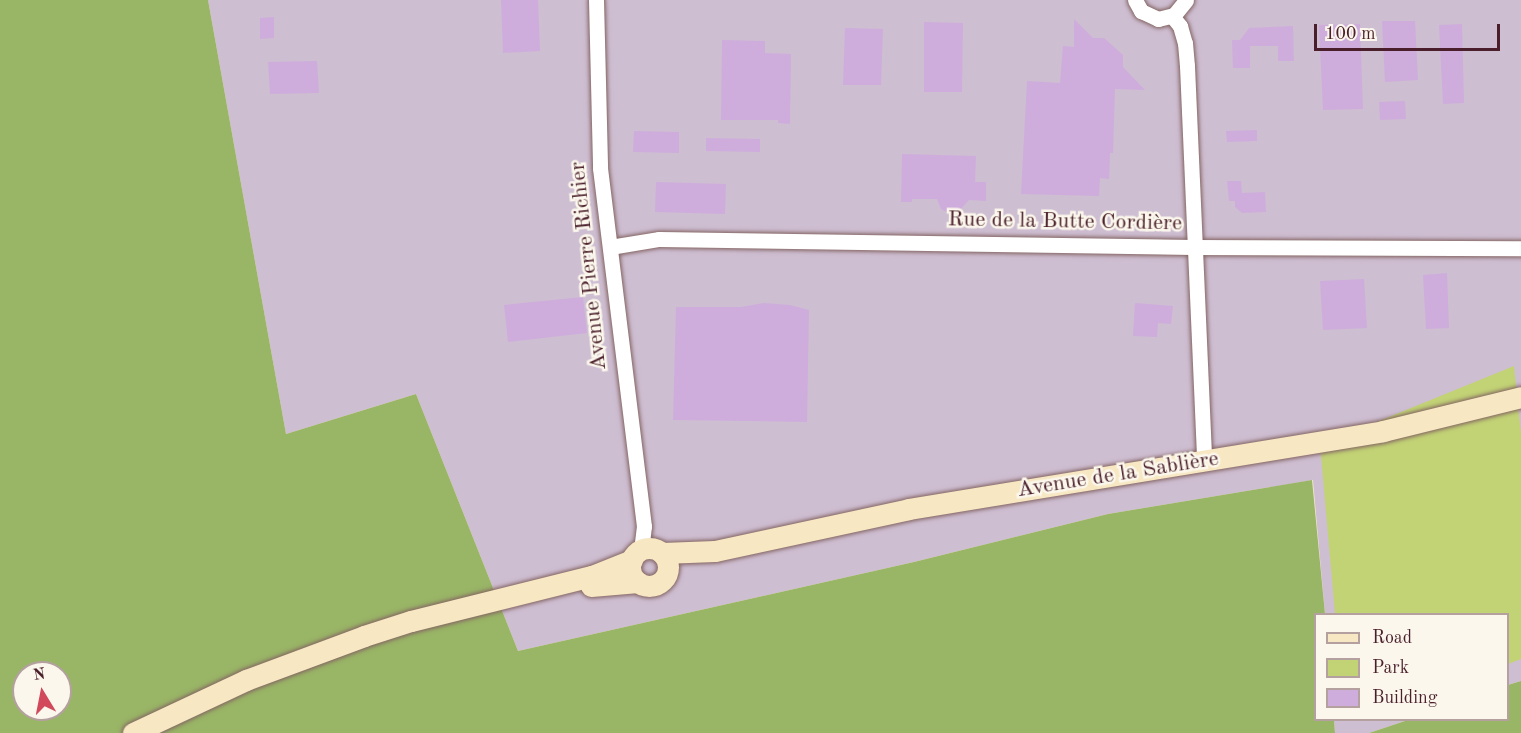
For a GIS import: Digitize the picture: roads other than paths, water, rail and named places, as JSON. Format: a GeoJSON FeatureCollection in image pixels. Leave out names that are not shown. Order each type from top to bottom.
{"type":"FeatureCollection","features":[{"type":"Feature","properties":{"kind":"main road","name":"Avenue de la Sablière"},"geometry":{"type":"LineString","coordinates":[[651,557],[715,552],[909,509],[1383,430],[1521,398]]}},
{"type":"Feature","properties":{"kind":"main road"},"geometry":{"type":"LineString","coordinates":[[638,582],[631,572],[651,557]]}},
{"type":"Feature","properties":{"kind":"main road"},"geometry":{"type":"LineString","coordinates":[[160,733],[291,675],[422,630],[594,585],[638,582],[655,585],[651,557]]}},
{"type":"Feature","properties":{"kind":"main road"},"geometry":{"type":"LineString","coordinates":[[133,733],[246,680],[364,636],[411,621],[600,574],[651,557]]}},
{"type":"Feature","properties":{"kind":"street","name":"Avenue Pierre Richier"},"geometry":{"type":"LineString","coordinates":[[596,0],[600,168],[644,526],[651,557]]}},
{"type":"Feature","properties":{"kind":"street"},"geometry":{"type":"LineString","coordinates":[[1133,1],[1149,16],[1158,19],[1172,16],[1187,1]]}},
{"type":"Feature","properties":{"kind":"street"},"geometry":{"type":"LineString","coordinates":[[1172,16],[1180,26],[1186,54],[1204,460]]}},
{"type":"Feature","properties":{"kind":"street","name":"Rue de la Butte Cordière"},"geometry":{"type":"LineString","coordinates":[[610,247],[659,238],[1193,247],[1521,248]]}}]}
